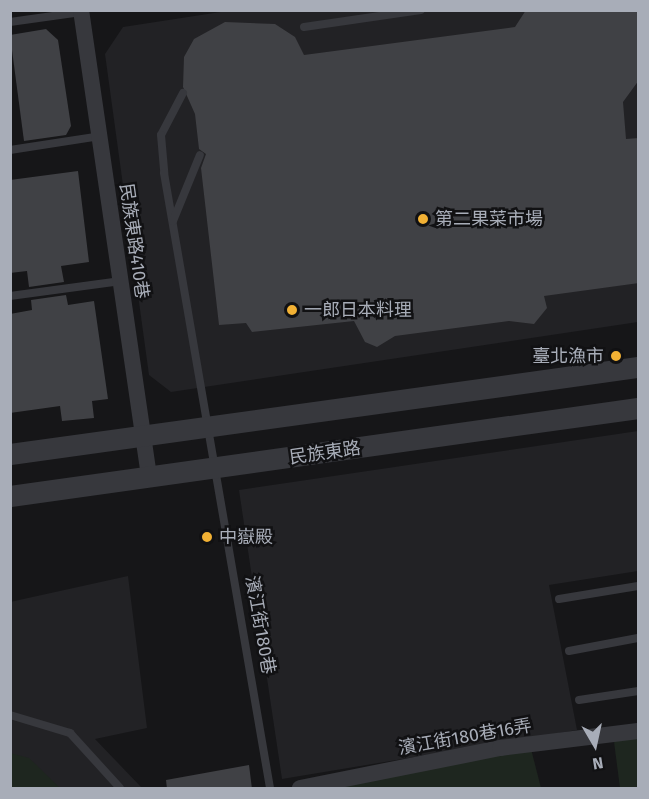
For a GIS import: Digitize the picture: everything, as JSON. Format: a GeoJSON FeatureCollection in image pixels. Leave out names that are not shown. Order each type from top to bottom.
{"type":"FeatureCollection","features":[{"type":"Feature","properties":{"kind":"street","name":"民族東路410巷"},"geometry":{"type":"LineString","coordinates":[[85,11],[100,136],[149,477]]}},
{"type":"Feature","properties":{"kind":"street"},"geometry":{"type":"LineString","coordinates":[[10,454],[639,367]]}},
{"type":"Feature","properties":{"kind":"street","name":"民族東路"},"geometry":{"type":"LineString","coordinates":[[10,496],[639,408]]}},
{"type":"Feature","properties":{"kind":"street","name":"濱江街180巷16弄"},"geometry":{"type":"LineString","coordinates":[[300,789],[500,748],[639,730]]}},
{"type":"Feature","properties":{"kind":"lane"},"geometry":{"type":"LineString","coordinates":[[304,27],[421,10]]}},
{"type":"Feature","properties":{"kind":"lane"},"geometry":{"type":"LineString","coordinates":[[10,22],[85,11]]}},
{"type":"Feature","properties":{"kind":"lane","name":"濱江街180巷"},"geometry":{"type":"LineString","coordinates":[[183,93],[161,135],[164,173],[270,789]]}},
{"type":"Feature","properties":{"kind":"lane"},"geometry":{"type":"LineString","coordinates":[[10,150],[100,136]]}},
{"type":"Feature","properties":{"kind":"lane"},"geometry":{"type":"LineString","coordinates":[[172,223],[200,155]]}},
{"type":"Feature","properties":{"kind":"lane"},"geometry":{"type":"LineString","coordinates":[[10,296],[121,281]]}},
{"type":"Feature","properties":{"kind":"lane"},"geometry":{"type":"LineString","coordinates":[[559,599],[639,586]]}},
{"type":"Feature","properties":{"kind":"lane"},"geometry":{"type":"LineString","coordinates":[[569,651],[639,638]]}},
{"type":"Feature","properties":{"kind":"lane"},"geometry":{"type":"LineString","coordinates":[[579,700],[639,691]]}},
{"type":"Feature","properties":{"kind":"lane"},"geometry":{"type":"LineString","coordinates":[[10,715],[70,733],[120,789]]}},
{"type":"Feature","properties":{"kind":"shaded area","name":"第二果菜市場"},"geometry":{"type":"Polygon","coordinates":[[[227,11],[638,11],[638,322],[171,392],[149,375],[105,54],[123,27],[227,11]]]}},
{"type":"Feature","properties":{"kind":"shaded area"},"geometry":{"type":"Polygon","coordinates":[[[638,431],[638,571],[549,585],[577,730],[282,779],[239,490],[638,431]]]}},
{"type":"Feature","properties":{"kind":"shaded area"},"geometry":{"type":"Polygon","coordinates":[[[128,576],[147,728],[95,739],[142,788],[11,788],[10,602],[128,576]]]}},
{"type":"Feature","properties":{"kind":"shaded area"},"geometry":{"type":"Polygon","coordinates":[[[638,731],[638,788],[620,788],[613,734],[638,731]]]}},
{"type":"Feature","properties":{"kind":"shaded area"},"geometry":{"type":"Polygon","coordinates":[[[530,745],[541,788],[301,788],[530,745]]]}},
{"type":"Feature","properties":{"kind":"shaded area"},"geometry":{"type":"Polygon","coordinates":[[[10,753],[29,758],[60,788],[11,788],[10,753]]]}},
{"type":"Feature","properties":{"kind":"building","name":"第二果菜市場"},"geometry":{"type":"Polygon","coordinates":[[[526,10],[639,10],[639,80],[623,102],[626,139],[639,138],[639,283],[544,296],[547,308],[534,324],[509,321],[395,336],[377,347],[365,342],[354,321],[252,332],[246,323],[219,325],[201,168],[206,154],[199,149],[195,114],[183,87],[184,57],[194,39],[225,22],[275,24],[295,37],[304,55],[515,27],[526,10]]]}},
{"type":"Feature","properties":{"kind":"building"},"geometry":{"type":"Polygon","coordinates":[[[46,29],[58,40],[71,126],[66,135],[24,141],[10,35],[46,29]]]}},
{"type":"Feature","properties":{"kind":"building"},"geometry":{"type":"Polygon","coordinates":[[[78,171],[89,262],[61,266],[64,282],[29,287],[27,271],[10,273],[10,180],[78,171]]]}},
{"type":"Feature","properties":{"kind":"building"},"geometry":{"type":"Polygon","coordinates":[[[66,295],[68,305],[94,301],[108,399],[92,401],[94,418],[62,421],[60,406],[10,413],[10,314],[32,310],[31,300],[66,295]]]}},
{"type":"Feature","properties":{"kind":"building"},"geometry":{"type":"Polygon","coordinates":[[[249,765],[252,789],[167,789],[166,780],[249,765]]]}},
{"type":"Feature","properties":{"kind":"place","name":"第二果菜市場"},"geometry":{"type":"Point","coordinates":[423,219]}},
{"type":"Feature","properties":{"kind":"place","name":"一郎日本料理"},"geometry":{"type":"Point","coordinates":[292,310]}},
{"type":"Feature","properties":{"kind":"place","name":"臺北漁市"},"geometry":{"type":"Point","coordinates":[616,356]}},
{"type":"Feature","properties":{"kind":"place","name":"中嶽殿"},"geometry":{"type":"Point","coordinates":[207,537]}}]}
